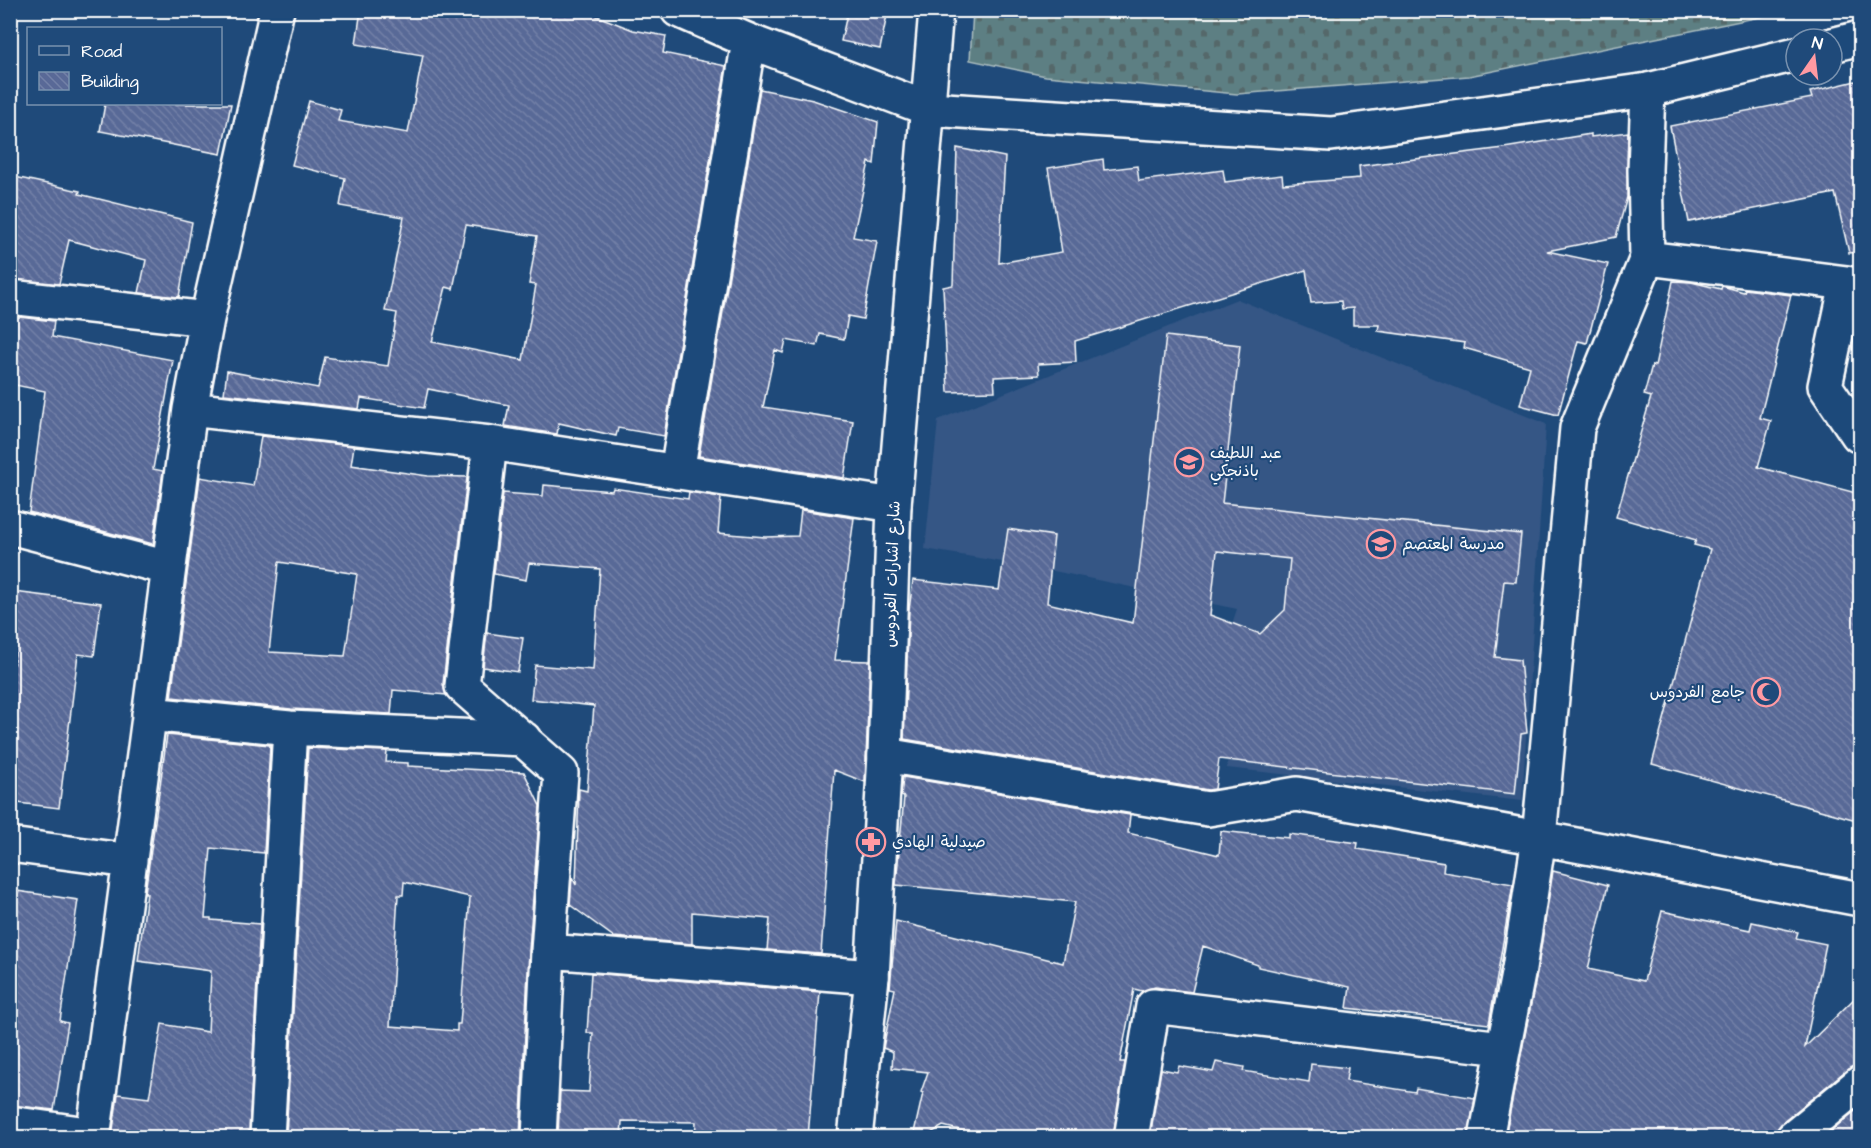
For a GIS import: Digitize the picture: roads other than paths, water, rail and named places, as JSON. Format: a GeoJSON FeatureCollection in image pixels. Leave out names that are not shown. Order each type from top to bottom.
{"type":"FeatureCollection","features":[{"type":"Feature","properties":{"kind":"street"},"geometry":{"type":"LineString","coordinates":[[10,1123],[94,1136],[190,409],[207,319],[277,10]]}},
{"type":"Feature","properties":{"kind":"street"},"geometry":{"type":"LineString","coordinates":[[678,10],[749,41],[929,109],[1331,134],[1648,90],[1784,57]]}},
{"type":"Feature","properties":{"kind":"street","name":"شارع اشارات الفردوس"},"geometry":{"type":"LineString","coordinates":[[855,1137],[872,977],[885,755],[894,505],[936,10]]}},
{"type":"Feature","properties":{"kind":"street"},"geometry":{"type":"LineString","coordinates":[[1844,42],[1860,38]]}},
{"type":"Feature","properties":{"kind":"street"},"geometry":{"type":"LineString","coordinates":[[677,472],[749,41]]}},
{"type":"Feature","properties":{"kind":"street"},"geometry":{"type":"LineString","coordinates":[[1486,1137],[1519,969],[1539,838],[1577,428],[1647,258],[1645,170],[1648,90]]}},
{"type":"Feature","properties":{"kind":"street"},"geometry":{"type":"LineString","coordinates":[[1647,258],[1847,283],[1826,386],[1860,435]]}},
{"type":"Feature","properties":{"kind":"street"},"geometry":{"type":"LineString","coordinates":[[10,297],[207,319]]}},
{"type":"Feature","properties":{"kind":"street"},"geometry":{"type":"LineString","coordinates":[[190,409],[490,443],[894,505]]}},
{"type":"Feature","properties":{"kind":"street"},"geometry":{"type":"LineString","coordinates":[[490,443],[462,686],[561,773],[548,951],[539,1137]]}},
{"type":"Feature","properties":{"kind":"street"},"geometry":{"type":"LineString","coordinates":[[10,527],[168,568]]}},
{"type":"Feature","properties":{"kind":"street"},"geometry":{"type":"LineString","coordinates":[[149,714],[290,728],[524,740]]}},
{"type":"Feature","properties":{"kind":"street"},"geometry":{"type":"LineString","coordinates":[[267,1137],[290,728]]}},
{"type":"Feature","properties":{"kind":"street"},"geometry":{"type":"LineString","coordinates":[[885,755],[1208,809],[1297,794],[1860,899]]}},
{"type":"Feature","properties":{"kind":"street"},"geometry":{"type":"LineString","coordinates":[[10,845],[130,861]]}},
{"type":"Feature","properties":{"kind":"street"},"geometry":{"type":"LineString","coordinates":[[548,951],[872,977]]}},
{"type":"Feature","properties":{"kind":"street"},"geometry":{"type":"LineString","coordinates":[[1131,1137],[1153,1006],[1502,1048]]}},
{"type":"Feature","properties":{"kind":"street"},"geometry":{"type":"LineString","coordinates":[[1793,1137],[1860,1083]]}},
{"type":"Feature","properties":{"kind":"place","name":"عبد اللطيف باذنجكي"},"geometry":{"type":"Point","coordinates":[1189,462]}},
{"type":"Feature","properties":{"kind":"place","name":"مدرسة المعتصم"},"geometry":{"type":"Point","coordinates":[1381,544]}},
{"type":"Feature","properties":{"kind":"place","name":"جامع الفردوس"},"geometry":{"type":"Point","coordinates":[1766,692]}},
{"type":"Feature","properties":{"kind":"place","name":"صيدلية الهادي"},"geometry":{"type":"Point","coordinates":[871,842]}}]}
